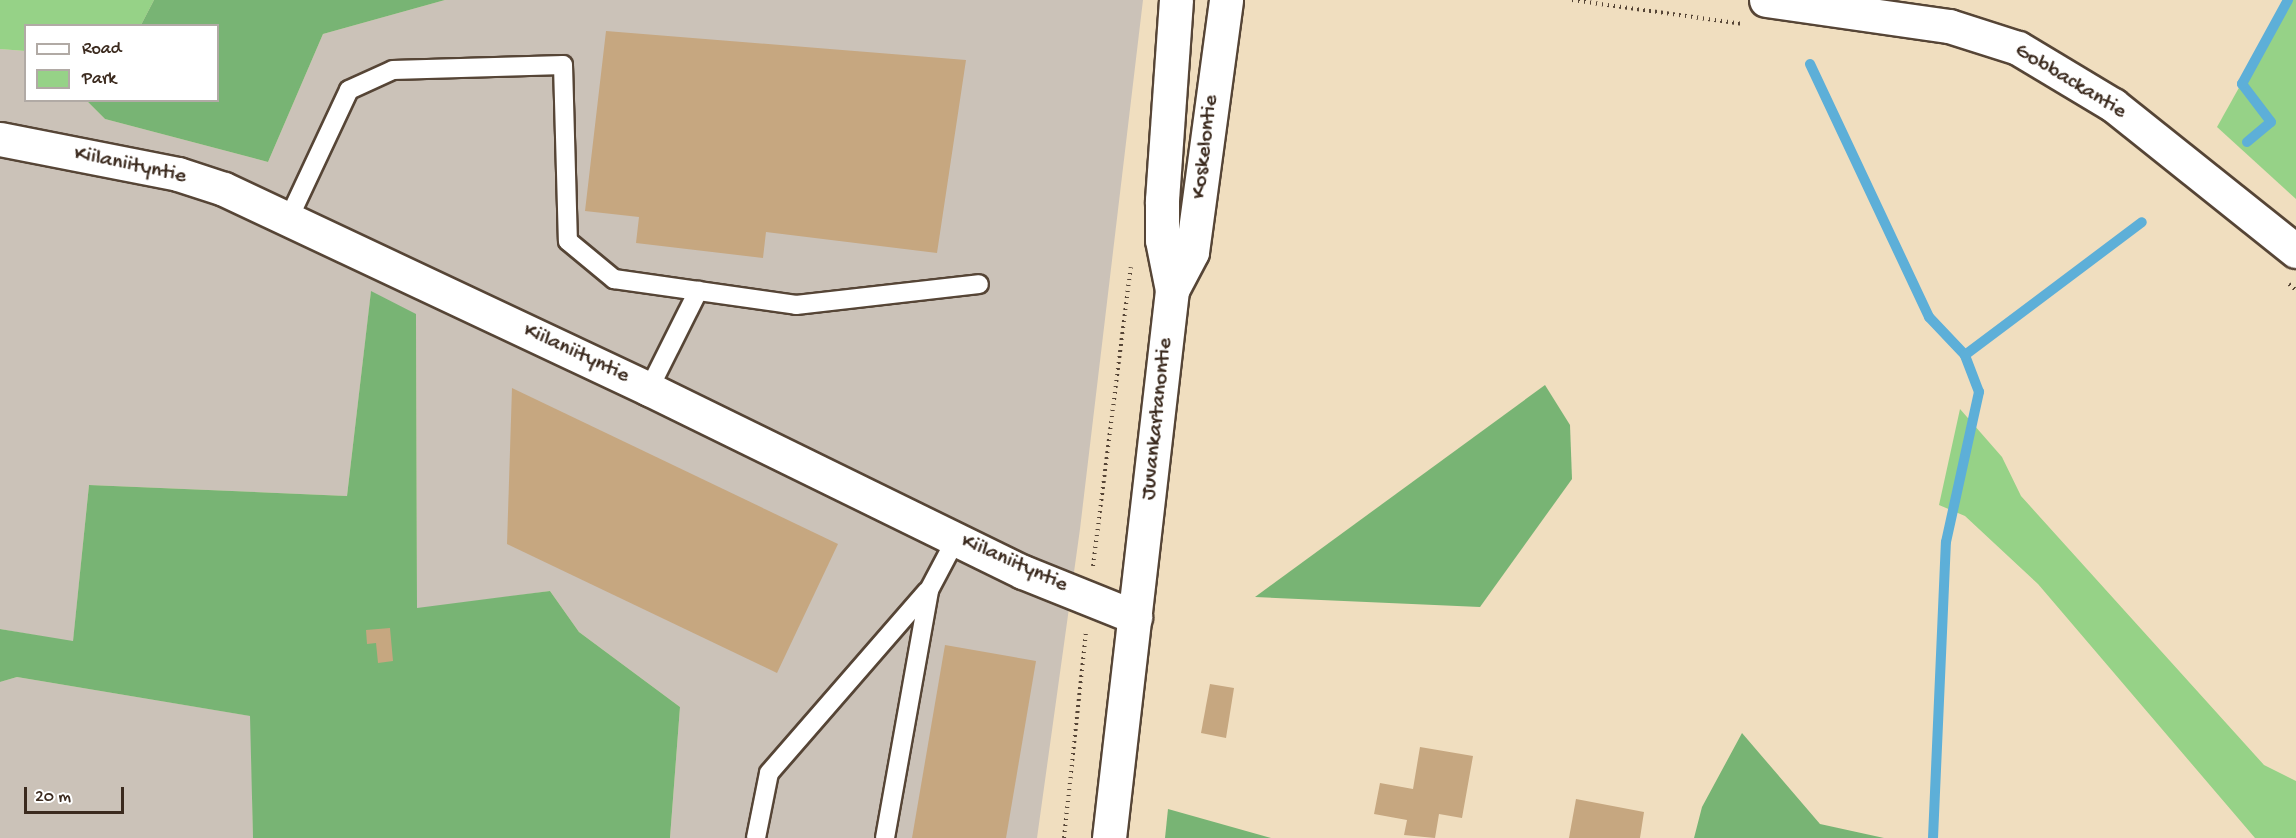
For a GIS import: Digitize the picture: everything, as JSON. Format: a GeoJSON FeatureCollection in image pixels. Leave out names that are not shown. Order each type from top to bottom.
{"type":"FeatureCollection","features":[{"type":"Feature","properties":{"kind":"street","name":"Juvankartanontie"},"geometry":{"type":"LineString","coordinates":[[1109,838],[1172,290],[1162,240],[1162,200],[1176,0]]}},
{"type":"Feature","properties":{"kind":"street","name":"Koskelontie"},"geometry":{"type":"LineString","coordinates":[[1172,290],[1192,252],[1226,0]]}},
{"type":"Feature","properties":{"kind":"street","name":"Gobbackantie"},"geometry":{"type":"LineString","coordinates":[[1756,12],[1949,26],[2018,48],[2114,105],[2288,263]]}},
{"type":"Feature","properties":{"kind":"street","name":"Kiilaniityntie"},"geometry":{"type":"LineString","coordinates":[[0,139],[178,174],[289,218],[649,389],[1023,572],[1135,617]]}},
{"type":"Feature","properties":{"kind":"lane"},"geometry":{"type":"LineString","coordinates":[[289,218],[349,90],[393,69],[563,65],[568,241],[614,279],[796,305],[980,284]]}},
{"type":"Feature","properties":{"kind":"lane"},"geometry":{"type":"LineString","coordinates":[[649,389],[698,291]]}},
{"type":"Feature","properties":{"kind":"lane"},"geometry":{"type":"LineString","coordinates":[[756,838],[769,773],[928,590],[956,539]]}},
{"type":"Feature","properties":{"kind":"lane"},"geometry":{"type":"LineString","coordinates":[[885,838],[928,590]]}},
{"type":"Feature","properties":{"kind":"path"},"geometry":{"type":"LineString","coordinates":[[1572,0],[1756,12]]}},
{"type":"Feature","properties":{"kind":"path"},"geometry":{"type":"LineString","coordinates":[[1064,838],[1089,597],[1132,260]]}},
{"type":"Feature","properties":{"kind":"path"},"geometry":{"type":"LineString","coordinates":[[2288,263],[2296,290]]}},
{"type":"Feature","properties":{"kind":"shaded area"},"geometry":{"type":"Polygon","coordinates":[[[445,0],[1143,0],[1080,529],[1037,838],[670,838],[680,707],[579,632],[550,591],[417,609],[416,315],[371,292],[347,496],[89,485],[73,642],[0,629],[0,49],[24,51],[24,102],[88,102],[105,119],[268,162],[323,34],[445,0]]]}},
{"type":"Feature","properties":{"kind":"shaded area"},"geometry":{"type":"Polygon","coordinates":[[[17,677],[251,716],[253,838],[0,838],[0,682],[17,677]]]}},
{"type":"Feature","properties":{"kind":"green space"},"geometry":{"type":"Polygon","coordinates":[[[0,0],[154,0],[142,24],[24,24],[24,51],[0,49],[0,0]]]}},
{"type":"Feature","properties":{"kind":"green space"},"geometry":{"type":"Polygon","coordinates":[[[154,0],[445,0],[323,34],[268,162],[105,119],[88,102],[219,102],[219,24],[142,24],[154,0]]]}},
{"type":"Feature","properties":{"kind":"green space"},"geometry":{"type":"Polygon","coordinates":[[[2288,0],[2296,0],[2296,199],[2217,127],[2288,0]]]}},
{"type":"Feature","properties":{"kind":"green space"},"geometry":{"type":"Polygon","coordinates":[[[371,291],[416,314],[417,608],[550,591],[579,632],[680,707],[670,838],[253,838],[250,716],[17,677],[0,682],[0,629],[73,641],[89,485],[347,496],[371,291]]]}},
{"type":"Feature","properties":{"kind":"green space"},"geometry":{"type":"Polygon","coordinates":[[[1545,385],[1570,425],[1572,479],[1480,607],[1255,597],[1545,385]]]}},
{"type":"Feature","properties":{"kind":"green space"},"geometry":{"type":"Polygon","coordinates":[[[1960,409],[2002,457],[2021,496],[2264,765],[2296,781],[2296,838],[2255,838],[2038,584],[1965,516],[1939,505],[1960,409]]]}},
{"type":"Feature","properties":{"kind":"green space"},"geometry":{"type":"Polygon","coordinates":[[[1742,733],[1820,824],[1884,838],[1694,838],[1702,807],[1742,733]]]}},
{"type":"Feature","properties":{"kind":"green space"},"geometry":{"type":"Polygon","coordinates":[[[1168,809],[1271,838],[1165,838],[1168,809]]]}},
{"type":"Feature","properties":{"kind":"building"},"geometry":{"type":"Polygon","coordinates":[[[606,31],[966,60],[937,253],[766,232],[763,258],[636,243],[639,217],[585,211],[606,31]]]}},
{"type":"Feature","properties":{"kind":"building"},"geometry":{"type":"Polygon","coordinates":[[[512,388],[838,544],[777,673],[507,544],[512,388]]]}},
{"type":"Feature","properties":{"kind":"building"},"geometry":{"type":"Polygon","coordinates":[[[390,628],[393,661],[378,663],[376,643],[367,644],[366,630],[390,628]]]}},
{"type":"Feature","properties":{"kind":"building"},"geometry":{"type":"Polygon","coordinates":[[[945,645],[1036,661],[1006,838],[912,838],[945,645]]]}},
{"type":"Feature","properties":{"kind":"building"},"geometry":{"type":"Polygon","coordinates":[[[1210,684],[1234,688],[1226,738],[1201,733],[1210,684]]]}},
{"type":"Feature","properties":{"kind":"building"},"geometry":{"type":"Polygon","coordinates":[[[1420,747],[1473,756],[1462,818],[1439,814],[1435,838],[1404,835],[1407,820],[1374,814],[1380,783],[1413,789],[1420,747]]]}},
{"type":"Feature","properties":{"kind":"building"},"geometry":{"type":"Polygon","coordinates":[[[1576,799],[1644,812],[1640,838],[1569,838],[1576,799]]]}},
{"type":"Feature","properties":{"kind":"waterway"},"geometry":{"type":"LineString","coordinates":[[2247,142],[2271,122],[2242,84],[2288,0]]}},
{"type":"Feature","properties":{"kind":"waterway"},"geometry":{"type":"LineString","coordinates":[[1810,64],[1929,317],[1965,355]]}},
{"type":"Feature","properties":{"kind":"waterway"},"geometry":{"type":"LineString","coordinates":[[1933,838],[1946,542],[1979,392],[1965,355],[2142,222]]}}]}
